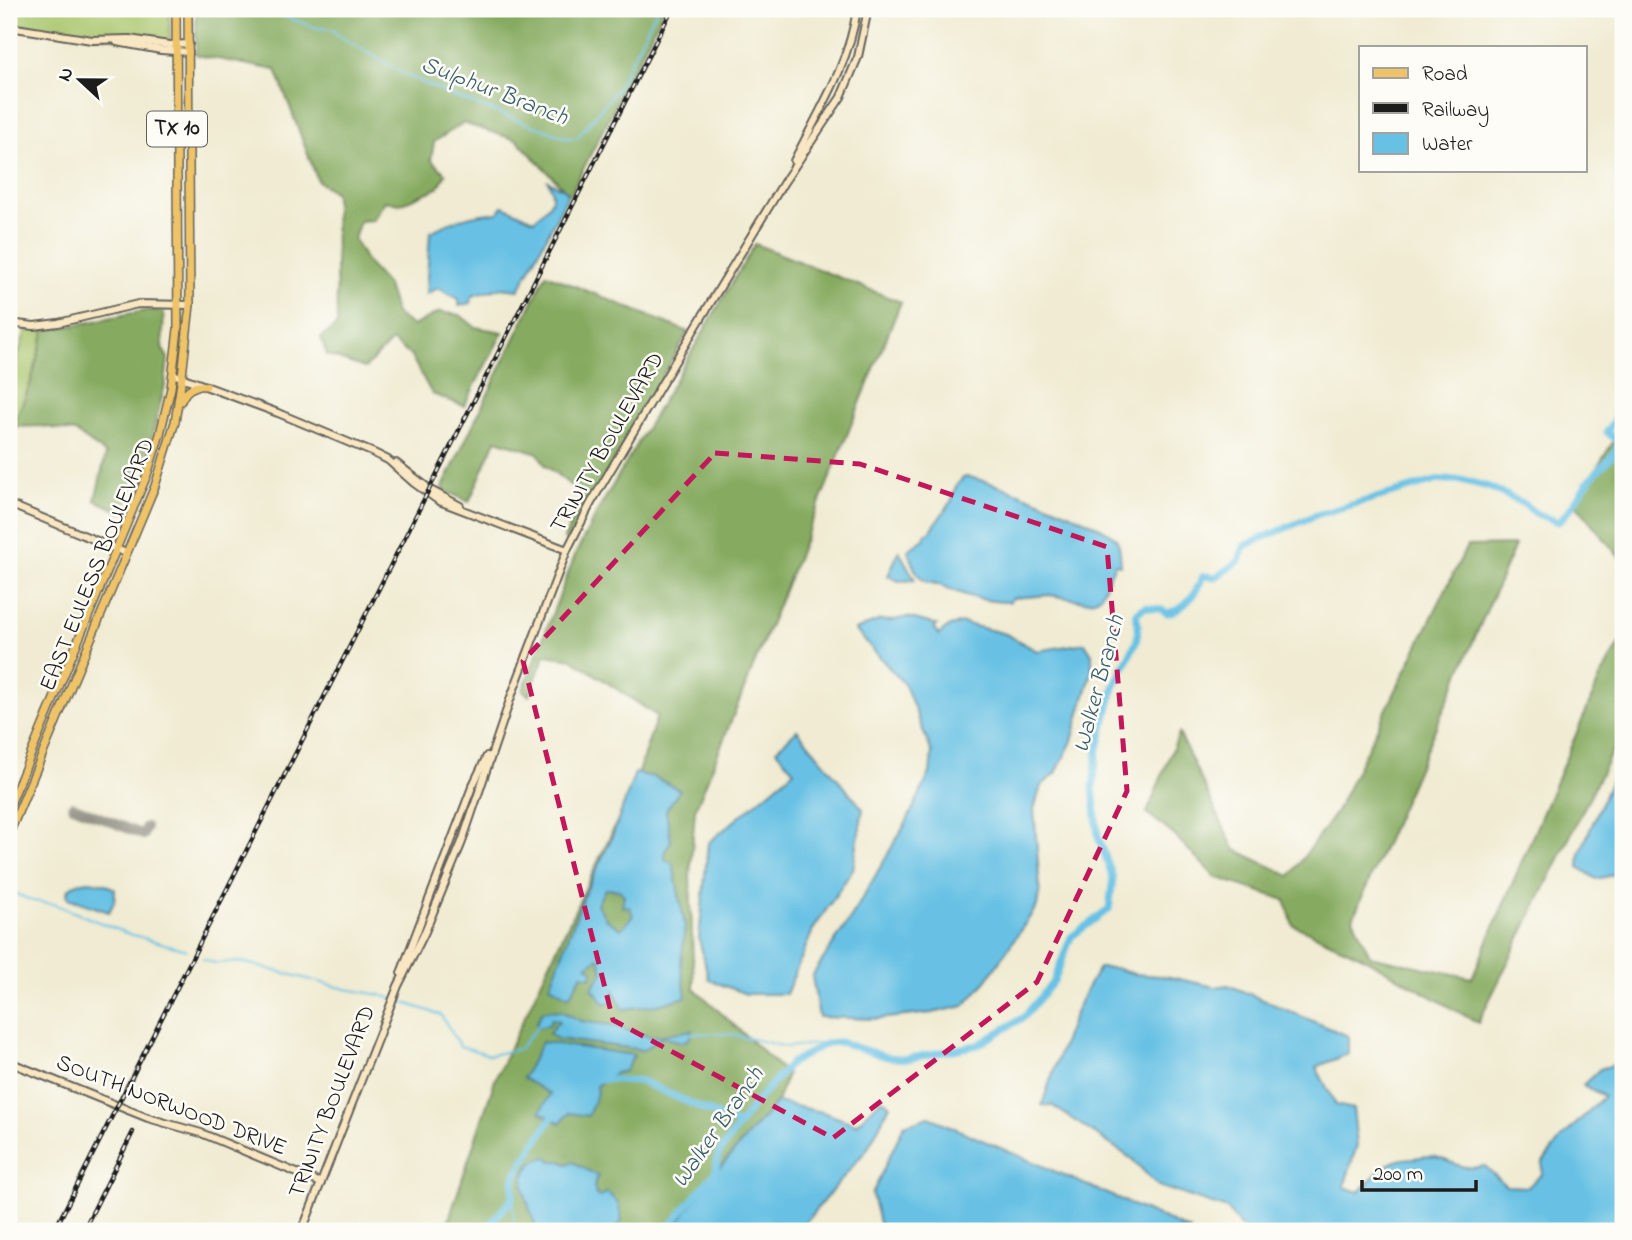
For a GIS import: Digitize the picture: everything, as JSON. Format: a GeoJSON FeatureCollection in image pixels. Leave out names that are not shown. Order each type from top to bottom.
{"type":"FeatureCollection","features":[{"type":"Feature","properties":{"kind":"main road","name":"EAST EULESS BOULEVARD"},"geometry":{"type":"LineString","coordinates":[[9,807],[147,475],[160,434],[173,374],[179,305],[176,9]]}},
{"type":"Feature","properties":{"kind":"main road","name":"EAST EULESS BOULEVARD"},"geometry":{"type":"LineString","coordinates":[[9,834],[155,486],[175,422],[190,305],[188,9]]}},
{"type":"Feature","properties":{"kind":"main road","name":"TRINITY BOULEVARD"},"geometry":{"type":"LineString","coordinates":[[784,182],[843,66],[857,9]]}},
{"type":"Feature","properties":{"kind":"main road","name":"TRINITY BOULEVARD"},"geometry":{"type":"LineString","coordinates":[[302,1231],[389,1007],[450,872],[496,739],[567,550],[613,465],[784,182],[841,97],[858,57],[868,9]]}},
{"type":"Feature","properties":{"kind":"main road"},"geometry":{"type":"LineString","coordinates":[[9,27],[92,40],[129,39],[189,48]]}},
{"type":"Feature","properties":{"kind":"main road"},"geometry":{"type":"LineString","coordinates":[[9,323],[46,325],[138,304],[190,305]]}},
{"type":"Feature","properties":{"kind":"main road"},"geometry":{"type":"LineString","coordinates":[[173,374],[278,413],[388,460],[432,496],[452,507],[465,509],[567,550]]}},
{"type":"Feature","properties":{"kind":"main road"},"geometry":{"type":"LineString","coordinates":[[175,422],[187,391],[192,387],[206,386]]}},
{"type":"Feature","properties":{"kind":"main road"},"geometry":{"type":"LineString","coordinates":[[9,504],[126,553]]}},
{"type":"Feature","properties":{"kind":"main road","name":"SOUTH NORWOOD DRIVE"},"geometry":{"type":"LineString","coordinates":[[9,1062],[144,1116],[201,1133],[321,1183]]}},
{"type":"Feature","properties":{"kind":"highlighted area"},"geometry":{"type":"Polygon","coordinates":[[[715,453],[860,464],[1107,547],[1127,791],[1037,982],[833,1138],[613,1020],[523,661],[715,453]]]}},
{"type":"Feature","properties":{"kind":"green space"},"geometry":{"type":"Polygon","coordinates":[[[9,9],[169,9],[170,42],[93,36],[9,23],[9,9]]]}},
{"type":"Feature","properties":{"kind":"green space"},"geometry":{"type":"Polygon","coordinates":[[[196,9],[218,9],[236,14],[255,11],[254,9],[515,9],[554,22],[561,9],[664,9],[570,195],[517,140],[463,123],[434,142],[431,160],[446,174],[438,188],[400,204],[385,201],[373,220],[360,221],[354,239],[367,263],[387,285],[396,314],[413,326],[439,312],[460,315],[475,327],[503,332],[464,406],[432,394],[411,356],[392,341],[365,368],[327,355],[321,338],[337,325],[335,193],[318,181],[276,70],[196,55],[196,9]]]}},
{"type":"Feature","properties":{"kind":"green space"},"geometry":{"type":"Polygon","coordinates":[[[755,244],[901,302],[695,810],[690,876],[694,988],[787,1074],[777,1102],[717,1171],[672,1231],[445,1231],[496,1077],[632,790],[657,716],[572,659],[545,655],[529,696],[523,690],[576,553],[600,507],[755,244]]]}},
{"type":"Feature","properties":{"kind":"green space"},"geometry":{"type":"Polygon","coordinates":[[[546,274],[688,332],[568,541],[564,539],[583,495],[545,465],[538,453],[496,440],[469,502],[442,489],[546,274]]]}},
{"type":"Feature","properties":{"kind":"green space"},"geometry":{"type":"Polygon","coordinates":[[[151,310],[164,312],[162,348],[168,358],[165,385],[151,440],[123,513],[95,500],[106,454],[75,432],[41,426],[13,427],[30,385],[45,330],[151,310]]]}},
{"type":"Feature","properties":{"kind":"green space"},"geometry":{"type":"Polygon","coordinates":[[[26,330],[45,330],[30,385],[9,436],[9,385],[26,330]]]}},
{"type":"Feature","properties":{"kind":"green space"},"geometry":{"type":"Polygon","coordinates":[[[1623,426],[1623,562],[1575,503],[1623,426]]]}},
{"type":"Feature","properties":{"kind":"green space"},"geometry":{"type":"Polygon","coordinates":[[[1515,545],[1353,918],[1370,956],[1472,978],[1601,676],[1623,637],[1623,729],[1478,1023],[1359,955],[1293,925],[1285,900],[1215,877],[1175,836],[1147,813],[1179,733],[1234,849],[1290,876],[1336,812],[1467,546],[1515,545]]]}},
{"type":"Feature","properties":{"kind":"water"},"geometry":{"type":"Polygon","coordinates":[[[548,181],[566,190],[567,197],[519,290],[500,288],[472,296],[471,303],[459,306],[459,299],[438,288],[426,294],[430,232],[463,218],[498,213],[503,206],[534,220],[552,199],[548,181]]]}},
{"type":"Feature","properties":{"kind":"water"},"geometry":{"type":"Polygon","coordinates":[[[967,477],[1046,504],[1108,532],[1116,539],[1120,548],[1121,565],[1115,564],[1101,595],[1094,600],[1085,601],[1050,595],[1013,598],[1009,602],[1000,602],[973,597],[920,578],[908,550],[929,533],[952,500],[956,486],[967,477]]]}},
{"type":"Feature","properties":{"kind":"water"},"geometry":{"type":"Polygon","coordinates":[[[899,551],[915,580],[899,581],[888,576],[899,551]]]}},
{"type":"Feature","properties":{"kind":"water"},"geometry":{"type":"Polygon","coordinates":[[[907,617],[937,625],[934,628],[938,635],[950,626],[963,623],[1006,634],[1037,651],[1085,643],[1092,654],[1092,671],[1072,741],[1056,773],[1041,786],[1034,809],[1040,890],[1037,906],[987,980],[964,1006],[932,1013],[877,1019],[819,1017],[812,976],[852,916],[907,821],[930,773],[932,753],[905,685],[855,630],[880,620],[891,621],[907,617]]]}},
{"type":"Feature","properties":{"kind":"water"},"geometry":{"type":"Polygon","coordinates":[[[797,730],[863,809],[853,869],[813,930],[786,994],[746,994],[709,980],[699,939],[708,843],[794,771],[776,750],[797,730]]]}},
{"type":"Feature","properties":{"kind":"water"},"geometry":{"type":"Polygon","coordinates":[[[1620,760],[1623,873],[1596,879],[1579,867],[1580,853],[1620,760]]]}},
{"type":"Feature","properties":{"kind":"water"},"geometry":{"type":"Polygon","coordinates":[[[635,773],[654,777],[680,790],[666,810],[671,842],[665,851],[665,859],[673,864],[685,926],[681,963],[686,997],[658,1005],[623,1009],[614,991],[613,1001],[605,1004],[592,988],[603,972],[599,958],[587,966],[593,970],[591,977],[582,975],[569,997],[550,986],[585,893],[612,837],[635,773]],[[605,889],[597,904],[606,919],[621,929],[633,916],[629,906],[622,907],[624,895],[619,890],[605,889]]]}},
{"type":"Feature","properties":{"kind":"water"},"geometry":{"type":"Polygon","coordinates":[[[90,881],[115,889],[114,902],[109,912],[68,898],[67,892],[72,887],[90,881]]]}},
{"type":"Feature","properties":{"kind":"water"},"geometry":{"type":"Polygon","coordinates":[[[1099,968],[1170,977],[1215,987],[1228,985],[1348,1036],[1348,1054],[1316,1067],[1336,1105],[1353,1109],[1357,1145],[1344,1187],[1359,1192],[1389,1164],[1428,1156],[1464,1167],[1485,1166],[1506,1186],[1528,1187],[1542,1174],[1543,1162],[1561,1139],[1604,1096],[1583,1085],[1600,1069],[1620,1063],[1623,1057],[1623,1231],[1248,1231],[1242,1228],[1227,1209],[1158,1186],[1132,1159],[1053,1106],[1042,1105],[1073,1017],[1099,968]]]}},
{"type":"Feature","properties":{"kind":"water"},"geometry":{"type":"Polygon","coordinates":[[[561,1011],[581,1021],[610,1025],[651,1037],[692,1030],[690,1038],[683,1042],[662,1037],[644,1050],[557,1039],[549,1033],[559,1021],[551,1019],[550,1024],[544,1027],[538,1027],[536,1023],[542,1012],[561,1011]]]}},
{"type":"Feature","properties":{"kind":"water"},"geometry":{"type":"Polygon","coordinates":[[[542,1042],[634,1055],[625,1071],[616,1073],[596,1086],[597,1093],[588,1116],[569,1113],[560,1123],[540,1112],[550,1094],[523,1078],[542,1042]]]}},
{"type":"Feature","properties":{"kind":"water"},"geometry":{"type":"Polygon","coordinates":[[[882,1099],[890,1105],[868,1148],[798,1231],[672,1231],[717,1171],[777,1102],[822,1112],[856,1124],[882,1099]]]}},
{"type":"Feature","properties":{"kind":"water"},"geometry":{"type":"Polygon","coordinates":[[[929,1117],[1191,1231],[881,1231],[872,1194],[904,1125],[929,1117]]]}},
{"type":"Feature","properties":{"kind":"water"},"geometry":{"type":"Polygon","coordinates":[[[544,1157],[567,1164],[573,1162],[598,1176],[594,1185],[596,1195],[601,1197],[607,1192],[618,1203],[622,1221],[614,1231],[537,1231],[526,1199],[524,1179],[526,1171],[533,1163],[544,1157]]]}},
{"type":"Feature","properties":{"kind":"waterway","name":"Sulphur Branch"},"geometry":{"type":"LineString","coordinates":[[263,9],[317,28],[333,29],[336,34],[404,74],[455,97],[567,138],[577,138],[617,89],[657,9]]}},
{"type":"Feature","properties":{"kind":"waterway","name":"Walker Branch"},"geometry":{"type":"LineString","coordinates":[[666,1231],[716,1171],[718,1155],[754,1104],[791,1063],[827,1043],[840,1042],[887,1057],[906,1059],[978,1045],[1024,1017],[1054,981],[1071,937],[1109,909],[1113,878],[1098,836],[1093,787],[1098,748],[1114,687],[1137,640],[1136,613],[1145,607],[1167,613],[1179,608],[1194,594],[1203,576],[1216,577],[1239,561],[1244,546],[1316,515],[1439,480],[1461,480],[1489,487],[1522,503],[1537,514],[1558,522],[1616,449],[1619,443],[1607,432],[1623,406]]}},
{"type":"Feature","properties":{"kind":"waterway"},"geometry":{"type":"LineString","coordinates":[[9,891],[33,901],[54,904],[126,933],[186,950]]}},
{"type":"Feature","properties":{"kind":"waterway"},"geometry":{"type":"LineString","coordinates":[[203,959],[215,963],[242,962],[346,989],[381,995],[441,1015],[460,1046],[490,1055],[519,1049],[538,1026]]}},
{"type":"Feature","properties":{"kind":"waterway"},"geometry":{"type":"LineString","coordinates":[[689,1033],[730,1034],[787,1047],[827,1043]]}},
{"type":"Feature","properties":{"kind":"waterway"},"geometry":{"type":"LineString","coordinates":[[598,1079],[641,1081],[739,1125]]}},
{"type":"Feature","properties":{"kind":"waterway"},"geometry":{"type":"LineString","coordinates":[[484,1231],[513,1198],[517,1172],[556,1111]]}},
{"type":"Feature","properties":{"kind":"waterway"},"geometry":{"type":"LineString","coordinates":[[513,1198],[514,1231]]}},
{"type":"Feature","properties":{"kind":"taxiway"},"geometry":{"type":"LineString","coordinates":[[73,806],[143,835],[146,827]]}},
{"type":"Feature","properties":{"kind":"railway"},"geometry":{"type":"LineString","coordinates":[[54,1231],[672,9]]}},
{"type":"Feature","properties":{"kind":"railway"},"geometry":{"type":"LineString","coordinates":[[83,1231],[133,1132]]}}]}
